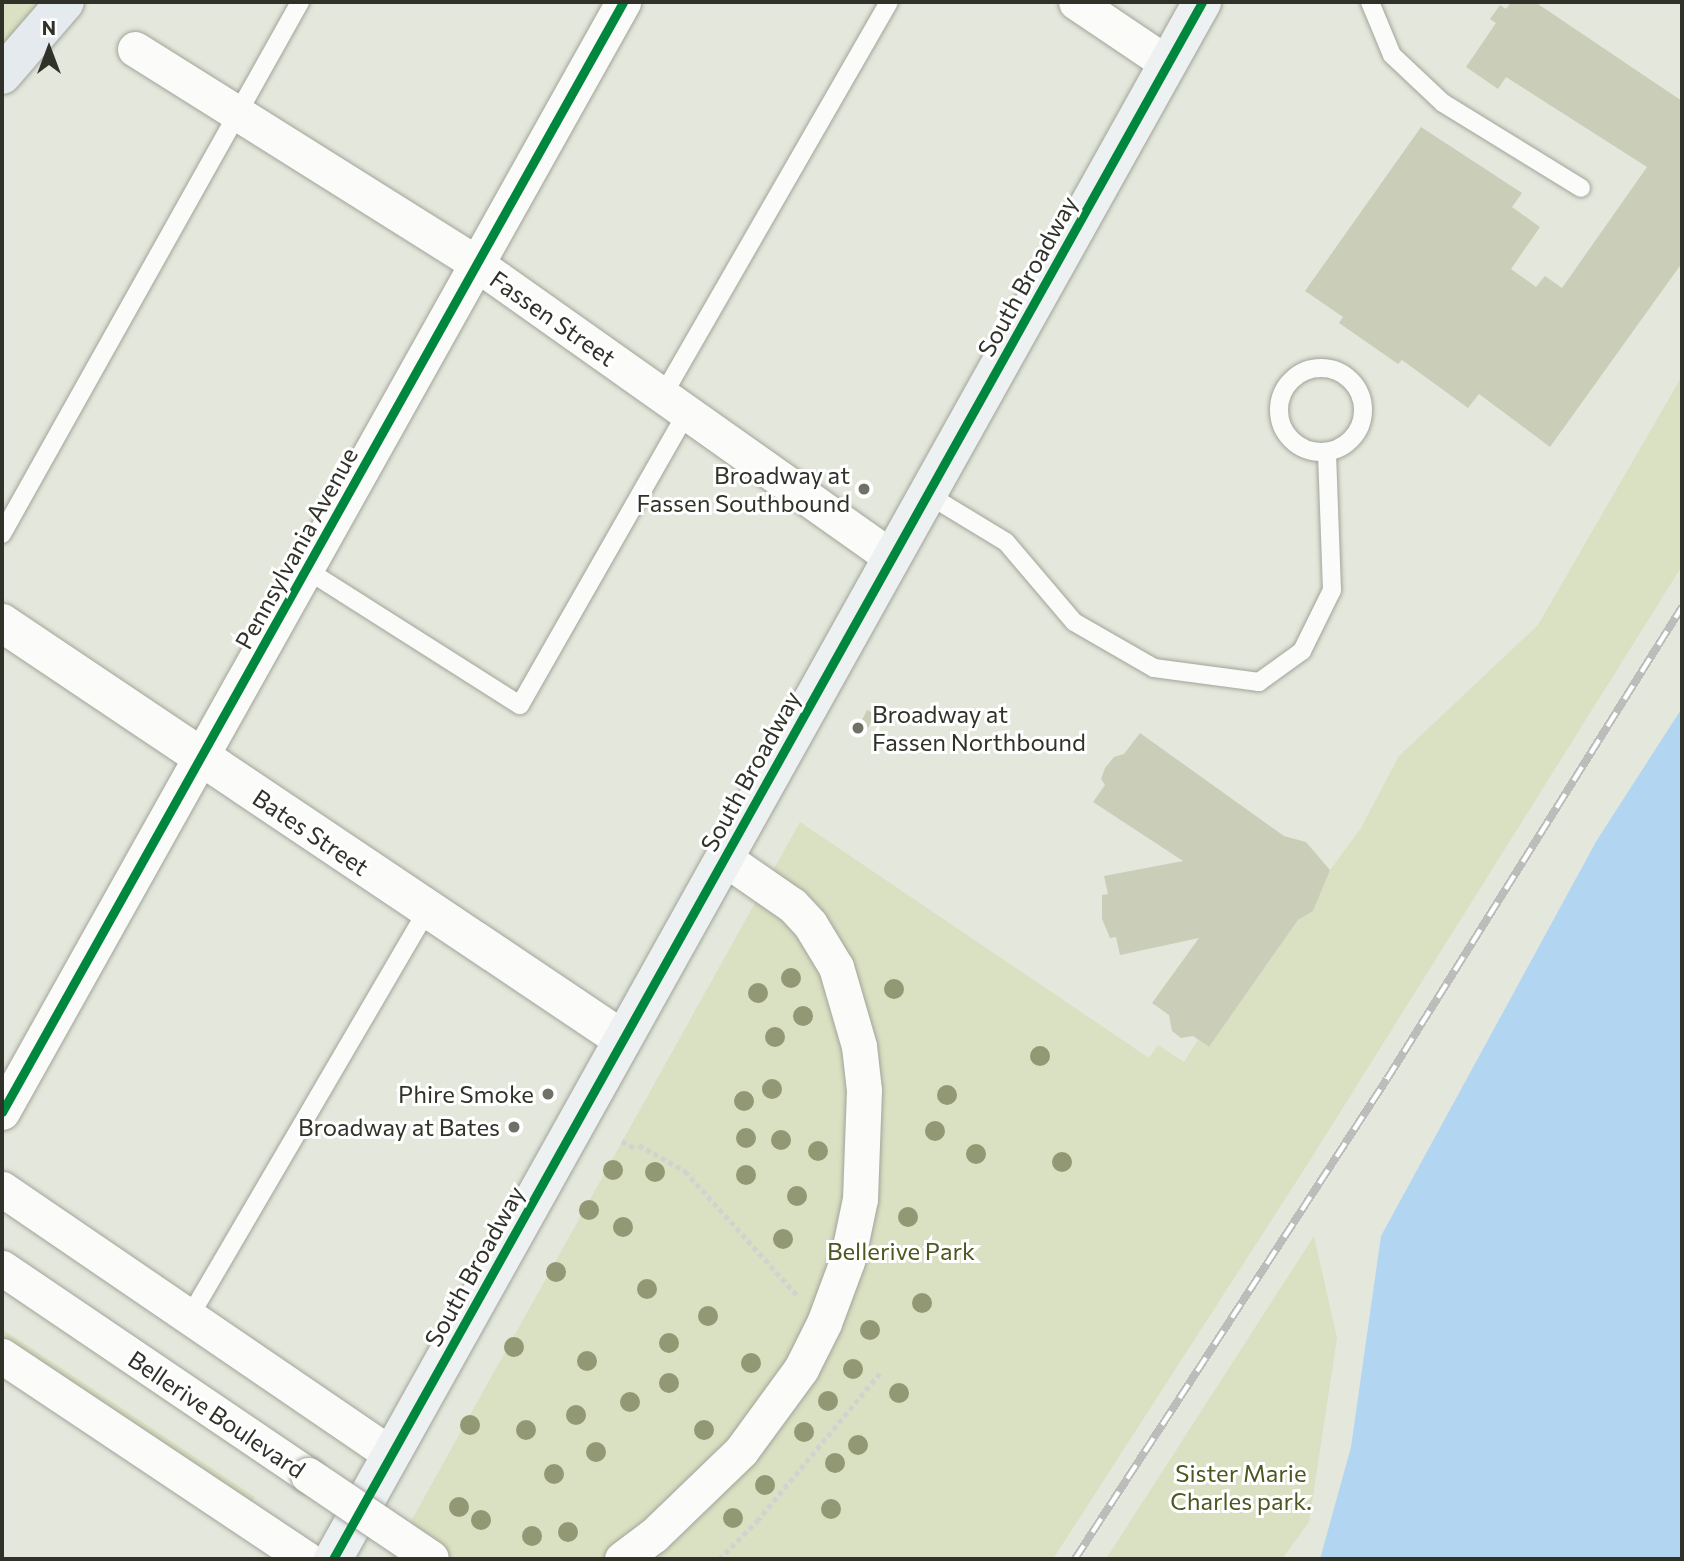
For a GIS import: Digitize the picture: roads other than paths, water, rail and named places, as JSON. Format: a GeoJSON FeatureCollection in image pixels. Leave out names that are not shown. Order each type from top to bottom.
{"type":"FeatureCollection","features":[{"type":"Feature","properties":{"kind":"highway"},"geometry":{"type":"LineString","coordinates":[[2,75],[65,2]]}},
{"type":"Feature","properties":{"kind":"main road","name":"South Broadway"},"geometry":{"type":"LineString","coordinates":[[332,1559],[1202,2]]}},
{"type":"Feature","properties":{"kind":"main road","name":"Bates Street"},"geometry":{"type":"LineString","coordinates":[[2,624],[622,1039]]}},
{"type":"Feature","properties":{"kind":"street","name":"Pennsylvania Avenue"},"geometry":{"type":"LineString","coordinates":[[2,1112],[307,570],[474,262],[622,2]]}},
{"type":"Feature","properties":{"kind":"street"},"geometry":{"type":"LineString","coordinates":[[1076,2],[1168,64]]}},
{"type":"Feature","properties":{"kind":"street","name":"Fassen Street"},"geometry":{"type":"LineString","coordinates":[[135,49],[474,262],[891,557]]}},
{"type":"Feature","properties":{"kind":"street"},"geometry":{"type":"LineString","coordinates":[[622,1559],[662,1528],[741,1451],[801,1369],[824,1323],[847,1261],[860,1199],[866,1143],[859,1046],[836,967],[810,924],[777,892],[724,858]]}},
{"type":"Feature","properties":{"kind":"street"},"geometry":{"type":"LineString","coordinates":[[2,1189],[391,1454]]}},
{"type":"Feature","properties":{"kind":"street","name":"Bellerive Boulevard"},"geometry":{"type":"LineString","coordinates":[[2,1268],[431,1559]]}},
{"type":"Feature","properties":{"kind":"street"},"geometry":{"type":"LineString","coordinates":[[2,1356],[306,1559]]}},
{"type":"Feature","properties":{"kind":"lane"},"geometry":{"type":"LineString","coordinates":[[2,534],[234,113],[300,2]]}},
{"type":"Feature","properties":{"kind":"lane"},"geometry":{"type":"LineString","coordinates":[[307,570],[520,705],[675,403],[889,2]]}},
{"type":"Feature","properties":{"kind":"lane"},"geometry":{"type":"LineString","coordinates":[[1370,2],[1392,55],[1443,103],[1581,188]]}},
{"type":"Feature","properties":{"kind":"lane"},"geometry":{"type":"LineString","coordinates":[[1311,368],[1338,371],[1358,389],[1363,401],[1363,415],[1352,440],[1327,452],[1299,447],[1288,437],[1278,411],[1287,384],[1311,368]]}},
{"type":"Feature","properties":{"kind":"lane"},"geometry":{"type":"LineString","coordinates":[[927,494],[1006,542],[1074,622],[1154,668],[1259,682],[1302,651],[1332,590],[1327,452]]}},
{"type":"Feature","properties":{"kind":"lane"},"geometry":{"type":"LineString","coordinates":[[190,1317],[427,910]]}},
{"type":"Feature","properties":{"kind":"water"},"geometry":{"type":"Polygon","coordinates":[[[1682,708],[1682,1559],[1320,1559],[1351,1447],[1381,1236],[1597,840],[1682,708]]]}},
{"type":"Feature","properties":{"kind":"railway"},"geometry":{"type":"LineString","coordinates":[[1075,1559],[1387,1079],[1682,607]]}},
{"type":"Feature","properties":{"kind":"place","name":"Broadway at Fassen Southbound"},"geometry":{"type":"Point","coordinates":[864,489]}},
{"type":"Feature","properties":{"kind":"place","name":"Broadway at Fassen Northbound"},"geometry":{"type":"Point","coordinates":[858,728]}},
{"type":"Feature","properties":{"kind":"place","name":"Phire Smoke"},"geometry":{"type":"Point","coordinates":[548,1094]}},
{"type":"Feature","properties":{"kind":"place","name":"Broadway at Bates"},"geometry":{"type":"Point","coordinates":[514,1127]}},
{"type":"Feature","properties":{"kind":"park label","name":"Bellerive Park"},"geometry":{"type":"Point","coordinates":[901,1251]}},
{"type":"Feature","properties":{"kind":"park label","name":"Sister Marie Charles park."},"geometry":{"type":"Point","coordinates":[1241,1487]}}]}
